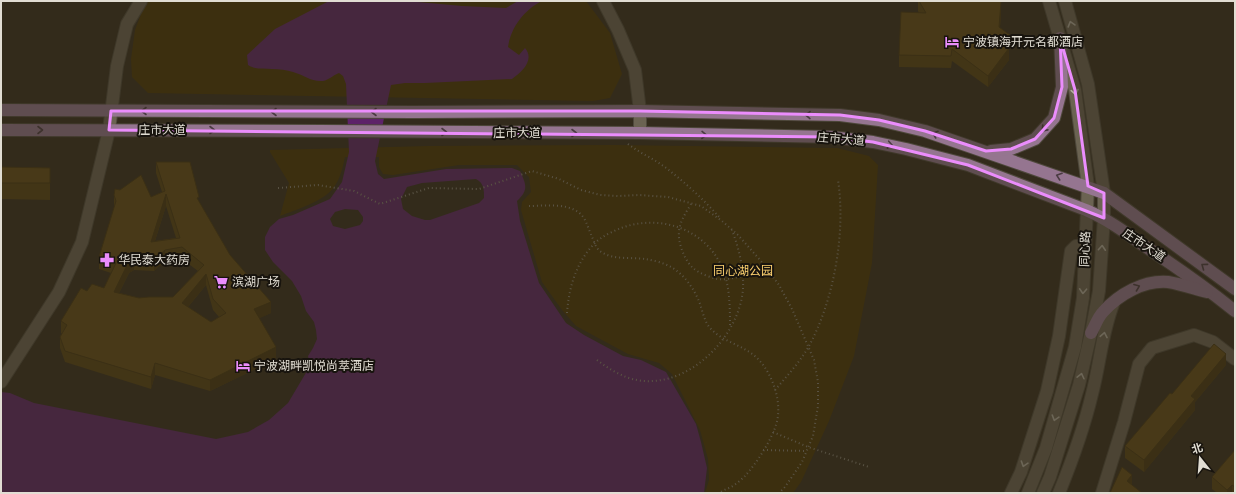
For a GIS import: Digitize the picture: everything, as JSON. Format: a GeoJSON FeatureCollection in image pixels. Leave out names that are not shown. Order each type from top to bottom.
{"type":"FeatureCollection","features":[{"type":"Feature","properties":{"kind":"main road"},"geometry":{"type":"LineString","coordinates":[[986,151],[1011,150],[1035,139],[1054,118],[1062,87],[1060,38]]}},
{"type":"Feature","properties":{"kind":"main road","name":"庄市大道"},"geometry":{"type":"LineString","coordinates":[[1,110],[313,112],[640,111],[840,115],[879,120],[925,131],[1088,186],[1104,193],[1235,289]]}},
{"type":"Feature","properties":{"kind":"main road","name":"庄市大道"},"geometry":{"type":"LineString","coordinates":[[1,130],[640,133],[830,137],[873,142],[912,150],[968,165],[1104,218],[1235,311]]}},
{"type":"Feature","properties":{"kind":"main road"},"geometry":{"type":"LineString","coordinates":[[1092,333],[1102,312],[1131,290],[1146,284],[1168,282],[1213,294]]}},
{"type":"Feature","properties":{"kind":"street"},"geometry":{"type":"LineString","coordinates":[[1,382],[59,292],[82,242],[109,130],[117,66],[127,24],[141,1]]}},
{"type":"Feature","properties":{"kind":"street"},"geometry":{"type":"LineString","coordinates":[[603,1],[618,30],[635,70],[640,111],[640,133]]}},
{"type":"Feature","properties":{"kind":"street","name":"同心路"},"geometry":{"type":"LineString","coordinates":[[1028,493],[1046,448],[1075,347],[1083,298],[1088,186],[1074,90],[1049,1]]}},
{"type":"Feature","properties":{"kind":"street","name":"同心路"},"geometry":{"type":"LineString","coordinates":[[1043,493],[1050,477],[1079,385],[1092,333],[1098,291],[1104,218],[1104,193],[1088,84],[1065,1]]}},
{"type":"Feature","properties":{"kind":"street"},"geometry":{"type":"LineString","coordinates":[[1011,493],[1021,472],[1047,391],[1059,336],[1071,251],[1076,246],[1085,245]]}},
{"type":"Feature","properties":{"kind":"street"},"geometry":{"type":"LineString","coordinates":[[1059,493],[1081,437],[1092,394],[1108,315],[1114,302]]}},
{"type":"Feature","properties":{"kind":"street"},"geometry":{"type":"LineString","coordinates":[[1102,493],[1124,422],[1139,364],[1152,348],[1194,335],[1213,342],[1235,359]]}},
{"type":"Feature","properties":{"kind":"path"},"geometry":{"type":"LineString","coordinates":[[615,133],[635,150],[669,170],[702,199],[761,261],[779,285],[809,346],[814,360],[818,382],[818,406],[813,436],[802,462],[785,488],[779,493]]}},
{"type":"Feature","properties":{"kind":"path"},"geometry":{"type":"LineString","coordinates":[[278,188],[318,184],[354,191],[380,204],[429,188],[479,189],[532,171],[559,179],[581,190],[600,195],[668,197],[701,206],[722,220]]}},
{"type":"Feature","properties":{"kind":"path"},"geometry":{"type":"LineString","coordinates":[[775,390],[788,376],[809,346],[820,322],[832,285],[838,255],[840,194],[838,180]]}},
{"type":"Feature","properties":{"kind":"path"},"geometry":{"type":"LineString","coordinates":[[691,204],[683,216],[679,227],[680,241],[684,254],[692,266],[703,274],[717,279],[743,276]]}},
{"type":"Feature","properties":{"kind":"path"},"geometry":{"type":"LineString","coordinates":[[529,206],[565,206],[575,210],[584,218],[595,243],[602,253],[612,257],[646,259],[672,267],[684,278],[694,291],[710,329],[723,338],[746,349],[759,360],[768,373],[775,390],[778,407],[777,424],[763,450],[745,476],[732,487],[721,491],[720,493]]}},
{"type":"Feature","properties":{"kind":"path"},"geometry":{"type":"LineString","coordinates":[[568,313],[569,293],[575,274],[584,257],[595,243],[603,236],[619,228],[637,223],[661,222],[679,227],[697,237],[709,247],[720,263],[726,279],[730,304],[730,328]]}},
{"type":"Feature","properties":{"kind":"path"},"geometry":{"type":"LineString","coordinates":[[597,360],[611,370],[627,378],[659,380],[680,375],[697,366],[713,352],[730,328],[738,311],[743,290],[743,268],[738,247],[731,229]]}},
{"type":"Feature","properties":{"kind":"path"},"geometry":{"type":"LineString","coordinates":[[773,432],[808,447],[869,467]]}},
{"type":"Feature","properties":{"kind":"path"},"geometry":{"type":"LineString","coordinates":[[763,450],[807,451]]}},
{"type":"Feature","properties":{"kind":"highlighted area"},"geometry":{"type":"Polygon","coordinates":[[[1060,38],[1075,90],[1088,186],[1104,193],[1104,218],[968,165],[873,142],[830,137],[109,130],[111,111],[640,111],[840,115],[879,120],[925,131],[986,151],[1011,149],[1035,139],[1054,118],[1062,87],[1060,38]]]}},
{"type":"Feature","properties":{"kind":"green space"},"geometry":{"type":"Polygon","coordinates":[[[146,1],[586,1],[610,33],[622,74],[610,98],[593,101],[148,93],[132,77],[131,59],[135,30],[146,1]]]}},
{"type":"Feature","properties":{"kind":"green space","name":"同心湖公园"},"geometry":{"type":"Polygon","coordinates":[[[613,145],[837,148],[869,156],[878,165],[872,263],[854,356],[829,421],[801,482],[793,493],[705,493],[709,480],[708,459],[700,430],[672,374],[659,363],[628,354],[576,326],[562,310],[542,282],[521,210],[522,202],[531,192],[529,177],[517,165],[459,165],[393,175],[383,174],[379,167],[379,157],[345,157],[342,171],[332,190],[311,204],[280,216],[289,183],[270,152],[270,150],[429,146],[613,145]]]}},
{"type":"Feature","properties":{"kind":"shaded area"},"geometry":{"type":"Polygon","coordinates":[[[329,1],[407,1],[506,8],[518,1],[542,1],[524,14],[515,26],[512,33],[508,47],[519,55],[525,48],[529,57],[526,65],[520,73],[512,79],[405,83],[391,85],[375,161],[378,174],[384,179],[446,169],[512,168],[520,171],[525,183],[525,190],[517,201],[520,221],[539,283],[566,323],[584,335],[623,356],[641,360],[666,372],[696,424],[707,468],[704,493],[1,493],[1,392],[10,393],[34,403],[216,439],[248,432],[269,420],[288,403],[310,366],[308,356],[317,339],[314,322],[306,311],[301,296],[292,281],[273,262],[265,250],[265,237],[270,227],[279,219],[293,215],[330,199],[342,182],[349,152],[346,84],[343,76],[339,73],[323,81],[319,81],[297,73],[277,69],[257,68],[248,65],[247,55],[275,29],[329,1]],[[476,179],[422,183],[407,187],[401,199],[403,209],[412,216],[430,220],[479,203],[484,198],[484,190],[481,183],[476,179]],[[345,209],[335,212],[330,219],[333,226],[345,229],[360,225],[363,221],[363,217],[358,210],[345,209]]]}},
{"type":"Feature","properties":{"kind":"building","name":"宁波镇海开元名都酒店"},"geometry":{"type":"Polygon","coordinates":[[[919,1],[1001,2],[999,27],[1010,35],[1002,44],[1009,48],[988,76],[952,49],[951,56],[899,55],[901,12],[926,13],[919,1]]]}},
{"type":"Feature","properties":{"kind":"building","name":"滨湖广场"},"geometry":{"type":"Polygon","coordinates":[[[156,162],[190,162],[199,197],[197,198],[230,255],[271,302],[254,309],[276,347],[210,380],[155,363],[151,377],[65,351],[60,337],[67,325],[61,321],[81,288],[87,291],[92,284],[104,288],[116,263],[99,257],[116,201],[114,195],[115,189],[120,190],[141,175],[151,197],[165,191],[156,162]],[[166,194],[151,242],[180,238],[166,194]],[[182,247],[165,250],[154,260],[134,259],[129,261],[114,292],[139,298],[173,297],[204,265],[182,247]],[[206,274],[182,303],[211,322],[226,313],[213,299],[206,274]]]}},
{"type":"Feature","properties":{"kind":"building"},"geometry":{"type":"Polygon","coordinates":[[[1,167],[50,168],[50,183],[1,183],[1,167]]]}},
{"type":"Feature","properties":{"kind":"building"},"geometry":{"type":"Polygon","coordinates":[[[1214,344],[1226,354],[1191,396],[1195,399],[1144,460],[1125,446],[1170,393],[1172,394],[1214,344]]]}},
{"type":"Feature","properties":{"kind":"building"},"geometry":{"type":"Polygon","coordinates":[[[1235,450],[1235,487],[1232,485],[1227,490],[1212,477],[1235,450]]]}},
{"type":"Feature","properties":{"kind":"building"},"geometry":{"type":"Polygon","coordinates":[[[1122,467],[1132,475],[1127,481],[1142,493],[1110,493],[1122,467]]]}},
{"type":"Feature","properties":{"kind":"place","name":"宁波镇海开元名都酒店"},"geometry":{"type":"Point","coordinates":[952,42]}},
{"type":"Feature","properties":{"kind":"place","name":"华民泰大药房"},"geometry":{"type":"Point","coordinates":[107,260]}},
{"type":"Feature","properties":{"kind":"place","name":"滨湖广场"},"geometry":{"type":"Point","coordinates":[221,282]}},
{"type":"Feature","properties":{"kind":"place","name":"宁波湖畔凯悦尚萃酒店"},"geometry":{"type":"Point","coordinates":[243,366]}}]}
